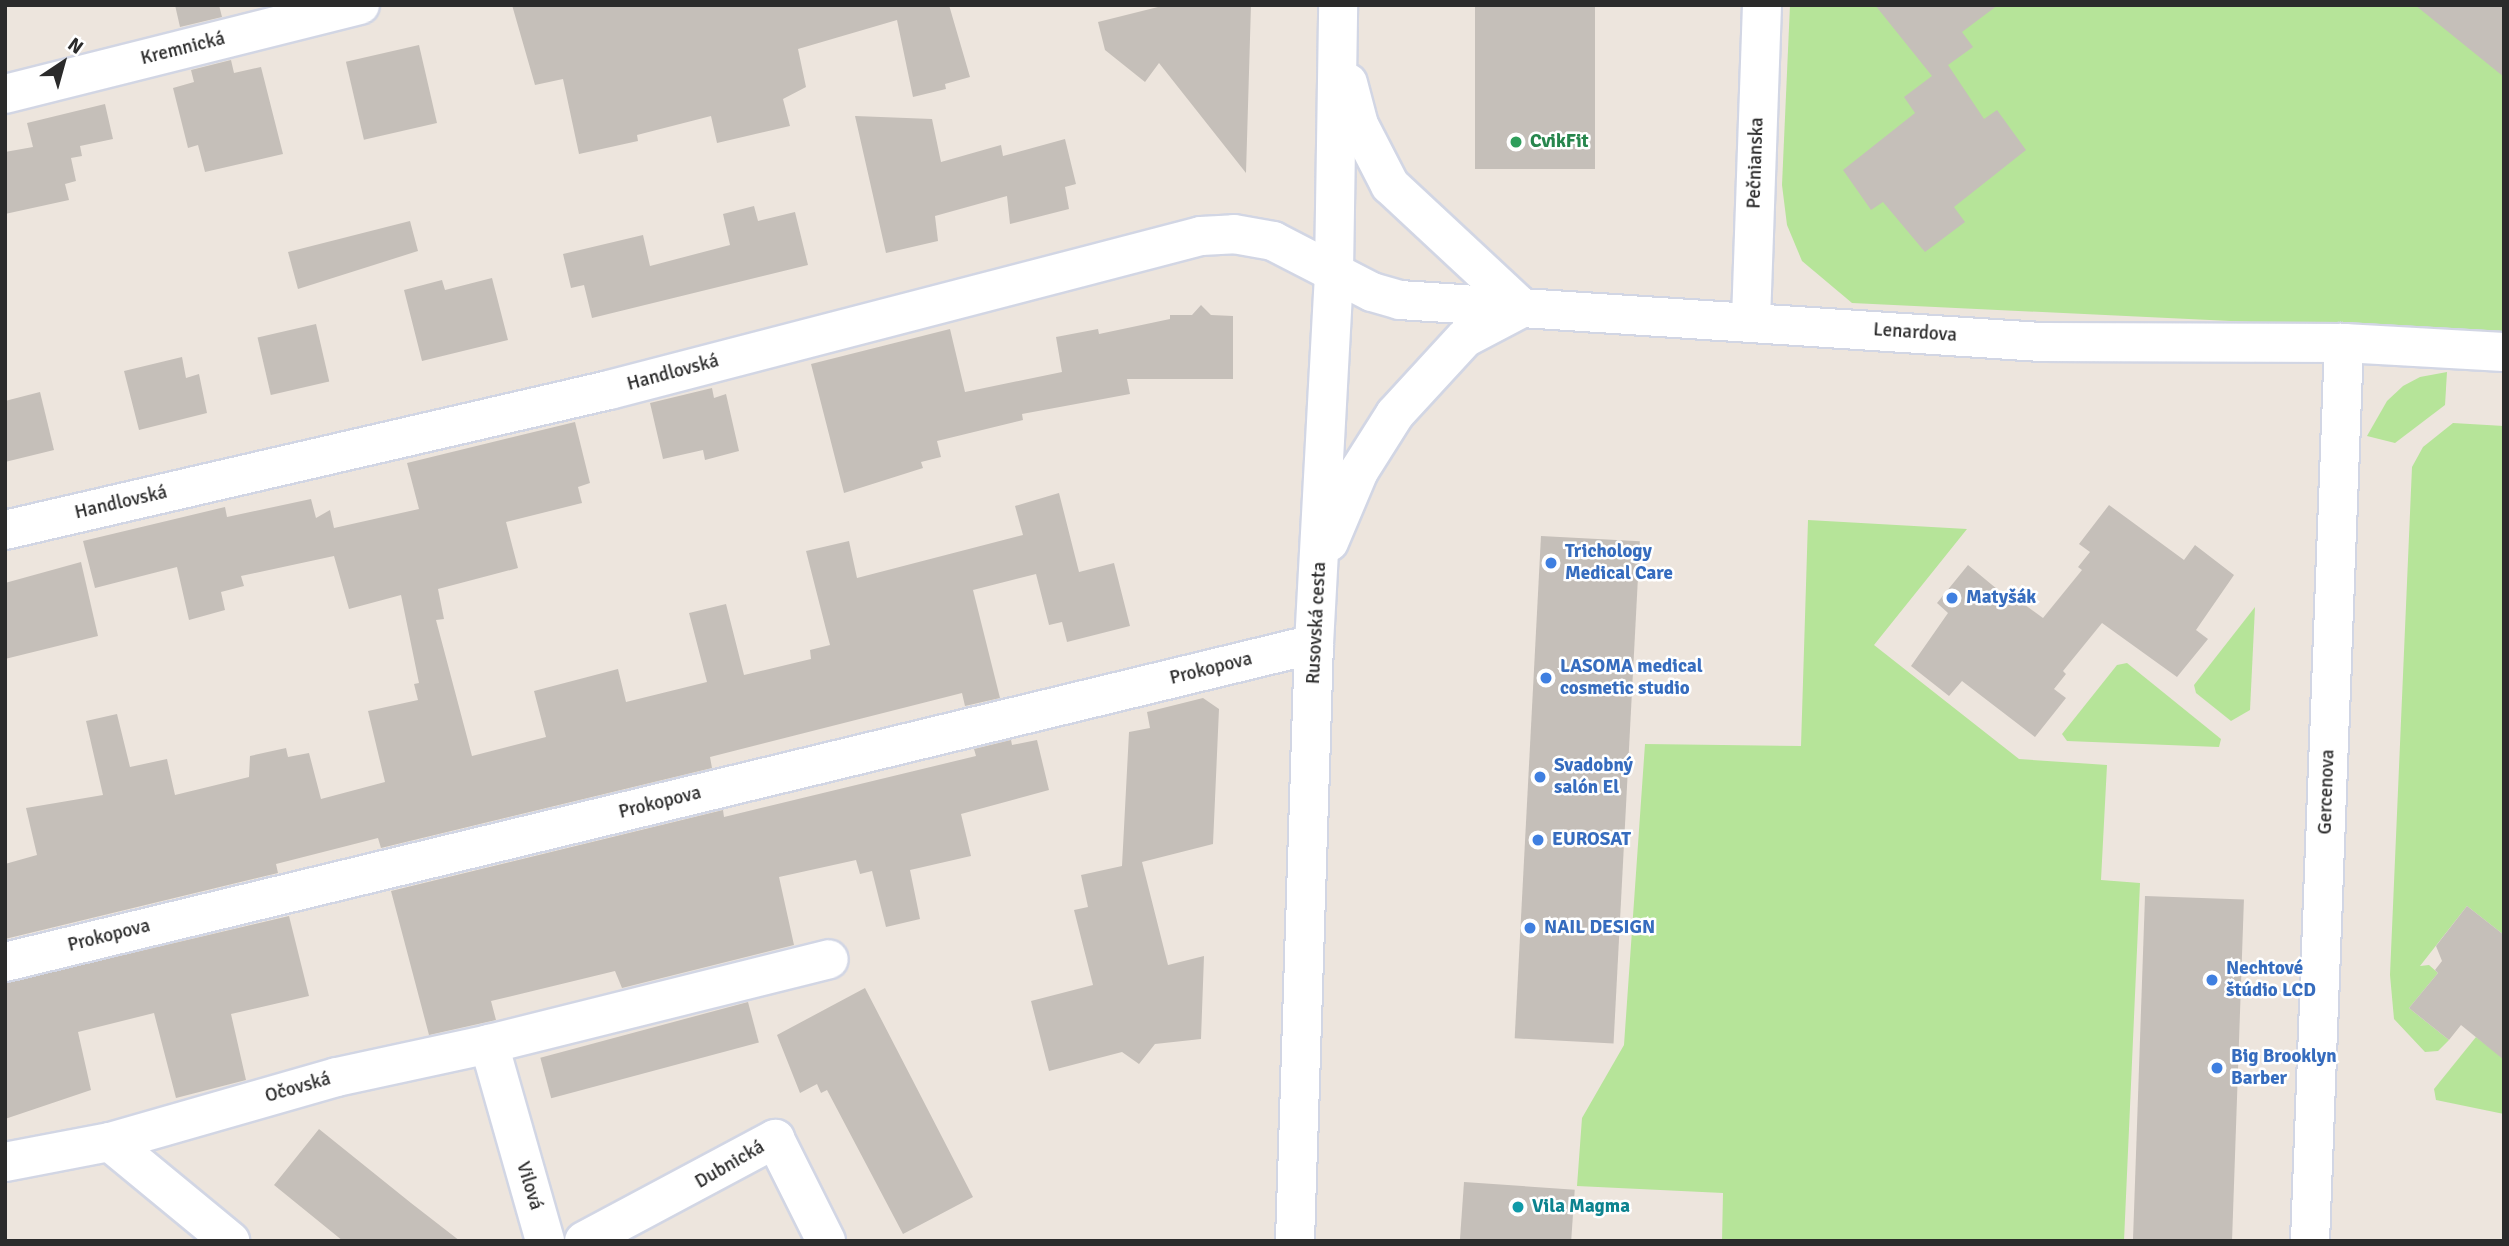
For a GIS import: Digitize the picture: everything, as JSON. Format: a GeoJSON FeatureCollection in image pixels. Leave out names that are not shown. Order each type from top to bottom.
{"type":"FeatureCollection","features":[{"type":"Feature","properties":{"kind":"street","name":"Kremnická"},"geometry":{"type":"LineString","coordinates":[[5,94],[360,5]]}},
{"type":"Feature","properties":{"kind":"street","name":"Pečnianska"},"geometry":{"type":"LineString","coordinates":[[1751,320],[1762,5]]}},
{"type":"Feature","properties":{"kind":"street","name":"Rusovská cesta"},"geometry":{"type":"LineString","coordinates":[[1295,1241],[1314,644],[1334,272],[1337,22]]}},
{"type":"Feature","properties":{"kind":"street"},"geometry":{"type":"LineString","coordinates":[[1320,565],[1359,471],[1395,414],[1465,338],[1522,308],[1390,185],[1359,125],[1337,22]]}},
{"type":"Feature","properties":{"kind":"street","name":"Handlovská"},"geometry":{"type":"LineString","coordinates":[[5,530],[609,390],[1201,236],[1234,234],[1273,241],[1334,272]]}},
{"type":"Feature","properties":{"kind":"street","name":"Lenardova"},"geometry":{"type":"LineString","coordinates":[[1334,272],[1372,292],[1400,300],[1751,320],[2041,342],[2344,343],[2504,352]]}},
{"type":"Feature","properties":{"kind":"street","name":"Gercenova"},"geometry":{"type":"LineString","coordinates":[[2310,1241],[2344,343]]}},
{"type":"Feature","properties":{"kind":"street","name":"Prokopova"},"geometry":{"type":"LineString","coordinates":[[5,962],[1314,644]]}},
{"type":"Feature","properties":{"kind":"street","name":"Očovská"},"geometry":{"type":"LineString","coordinates":[[5,1162],[110,1142],[337,1077],[489,1044],[829,959]]}},
{"type":"Feature","properties":{"kind":"street","name":"Vilová"},"geometry":{"type":"LineString","coordinates":[[489,1044],[545,1241]]}},
{"type":"Feature","properties":{"kind":"street","name":"Dubnická"},"geometry":{"type":"LineString","coordinates":[[584,1241],[775,1139],[826,1241]]}},
{"type":"Feature","properties":{"kind":"street"},"geometry":{"type":"LineString","coordinates":[[110,1142],[230,1241]]}},
{"type":"Feature","properties":{"kind":"green space"},"geometry":{"type":"Polygon","coordinates":[[[1790,5],[2504,5],[2504,334],[1852,303],[1802,261],[1787,225],[1782,185],[1790,5]]]}},
{"type":"Feature","properties":{"kind":"green space"},"geometry":{"type":"Polygon","coordinates":[[[2447,372],[2445,405],[2395,443],[2367,436],[2387,401],[2403,386],[2420,377],[2447,372]]]}},
{"type":"Feature","properties":{"kind":"green space"},"geometry":{"type":"Polygon","coordinates":[[[2453,423],[2504,426],[2504,935],[2467,906],[2420,966],[2429,965],[2438,973],[2409,1008],[2449,1040],[2438,1051],[2425,1052],[2394,1019],[2390,975],[2412,467],[2423,447],[2453,423]]]}},
{"type":"Feature","properties":{"kind":"green space"},"geometry":{"type":"Polygon","coordinates":[[[1808,520],[1967,529],[1874,645],[2019,759],[2107,765],[2101,880],[2140,883],[2124,1241],[1722,1241],[1723,1193],[1577,1186],[1582,1118],[1624,1045],[1645,744],[1801,746],[1808,520]]]}},
{"type":"Feature","properties":{"kind":"green space"},"geometry":{"type":"Polygon","coordinates":[[[2255,607],[2250,710],[2231,721],[2196,693],[2194,685],[2255,607]]]}},
{"type":"Feature","properties":{"kind":"green space"},"geometry":{"type":"Polygon","coordinates":[[[2127,663],[2221,739],[2219,747],[2067,741],[2062,734],[2117,665],[2127,663]]]}},
{"type":"Feature","properties":{"kind":"green space"},"geometry":{"type":"Polygon","coordinates":[[[2476,1037],[2504,1058],[2504,1114],[2436,1100],[2434,1089],[2476,1037]]]}},
{"type":"Feature","properties":{"kind":"building"},"geometry":{"type":"Polygon","coordinates":[[[175,5],[219,5],[222,17],[180,27],[175,5]]]}},
{"type":"Feature","properties":{"kind":"building"},"geometry":{"type":"Polygon","coordinates":[[[512,5],[949,5],[970,77],[945,84],[946,89],[913,97],[897,20],[798,49],[806,87],[783,99],[790,126],[717,143],[711,116],[637,135],[638,141],[579,154],[563,79],[535,85],[512,5]]]}},
{"type":"Feature","properties":{"kind":"building"},"geometry":{"type":"Polygon","coordinates":[[[1166,5],[1251,5],[1246,173],[1159,63],[1145,82],[1105,50],[1098,22],[1166,5]]]}},
{"type":"Feature","properties":{"kind":"building"},"geometry":{"type":"Polygon","coordinates":[[[1475,5],[1595,5],[1595,169],[1475,169],[1475,5]]]}},
{"type":"Feature","properties":{"kind":"building"},"geometry":{"type":"Polygon","coordinates":[[[1875,5],[1998,5],[1962,32],[1973,47],[1948,65],[1984,119],[1997,110],[2026,150],[1954,207],[1965,222],[1925,252],[1883,202],[1871,210],[1843,170],[1915,113],[1904,97],[1932,76],[1875,5]]]}},
{"type":"Feature","properties":{"kind":"building"},"geometry":{"type":"Polygon","coordinates":[[[2415,5],[2504,5],[2504,77],[2415,5]]]}},
{"type":"Feature","properties":{"kind":"building"},"geometry":{"type":"Polygon","coordinates":[[[419,45],[437,123],[364,140],[346,62],[419,45]]]}},
{"type":"Feature","properties":{"kind":"building"},"geometry":{"type":"Polygon","coordinates":[[[231,60],[234,73],[261,67],[283,154],[205,172],[198,145],[188,148],[173,88],[194,82],[191,70],[231,60]]]}},
{"type":"Feature","properties":{"kind":"building"},"geometry":{"type":"Polygon","coordinates":[[[105,104],[113,139],[80,146],[82,156],[71,158],[76,181],[65,184],[69,200],[5,214],[5,152],[33,147],[27,123],[105,104]]]}},
{"type":"Feature","properties":{"kind":"building"},"geometry":{"type":"Polygon","coordinates":[[[855,116],[932,119],[941,162],[1001,145],[1003,156],[1065,139],[1076,184],[1065,187],[1069,209],[1010,224],[1007,196],[935,216],[938,241],[886,253],[855,116]]]}},
{"type":"Feature","properties":{"kind":"building"},"geometry":{"type":"Polygon","coordinates":[[[754,206],[758,221],[795,212],[808,265],[592,318],[584,285],[571,288],[563,254],[643,235],[650,266],[730,245],[723,214],[754,206]]]}},
{"type":"Feature","properties":{"kind":"building"},"geometry":{"type":"Polygon","coordinates":[[[410,221],[418,251],[298,289],[288,252],[410,221]]]}},
{"type":"Feature","properties":{"kind":"building"},"geometry":{"type":"Polygon","coordinates":[[[492,278],[508,340],[422,361],[404,290],[442,280],[445,290],[492,278]]]}},
{"type":"Feature","properties":{"kind":"building"},"geometry":{"type":"Polygon","coordinates":[[[1201,305],[1211,315],[1233,316],[1233,379],[1127,379],[1130,394],[1022,414],[1023,420],[937,441],[941,457],[921,462],[923,468],[844,493],[811,364],[950,329],[965,392],[1062,372],[1056,337],[1098,329],[1099,334],[1170,319],[1170,315],[1192,315],[1201,305]]]}},
{"type":"Feature","properties":{"kind":"building"},"geometry":{"type":"Polygon","coordinates":[[[316,324],[329,381],[271,395],[258,337],[316,324]]]}},
{"type":"Feature","properties":{"kind":"building"},"geometry":{"type":"Polygon","coordinates":[[[182,357],[186,378],[199,374],[207,413],[139,430],[124,371],[182,357]]]}},
{"type":"Feature","properties":{"kind":"building"},"geometry":{"type":"Polygon","coordinates":[[[712,388],[714,398],[726,394],[739,451],[705,460],[703,450],[663,459],[650,403],[712,388]]]}},
{"type":"Feature","properties":{"kind":"building"},"geometry":{"type":"Polygon","coordinates":[[[40,392],[54,450],[5,462],[5,401],[40,392]]]}},
{"type":"Feature","properties":{"kind":"building"},"geometry":{"type":"Polygon","coordinates":[[[575,422],[590,483],[578,487],[582,503],[506,522],[518,568],[438,589],[444,619],[436,620],[472,756],[546,737],[534,691],[618,669],[626,702],[707,682],[689,613],[726,604],[744,675],[811,659],[810,650],[830,645],[806,551],[849,541],[857,578],[1023,535],[1015,506],[1059,493],[1079,572],[1114,563],[1130,626],[1067,642],[1062,622],[1049,625],[1036,574],[973,590],[1000,698],[965,706],[962,693],[710,757],[712,768],[381,848],[378,838],[276,864],[278,873],[5,939],[5,864],[37,855],[26,808],[103,795],[86,721],[117,714],[130,767],[167,759],[175,795],[249,777],[250,756],[286,748],[288,757],[309,753],[321,799],[385,782],[368,711],[418,700],[414,684],[419,683],[401,595],[349,609],[334,556],[241,576],[244,586],[221,592],[225,610],[189,620],[177,567],[95,588],[83,541],[225,507],[227,517],[311,499],[316,518],[330,510],[334,528],[419,509],[407,463],[575,422]]]}},
{"type":"Feature","properties":{"kind":"building"},"geometry":{"type":"Polygon","coordinates":[[[2109,505],[2184,560],[2195,545],[2234,575],[2196,630],[2208,639],[2177,677],[2102,623],[2063,671],[2066,674],[2054,689],[2066,698],[2035,737],[1962,681],[1949,696],[1911,666],[1948,613],[1937,603],[1968,565],[2003,594],[2006,591],[2043,618],[2082,570],[2078,567],[2090,552],[2079,544],[2109,505]]]}},
{"type":"Feature","properties":{"kind":"building"},"geometry":{"type":"Polygon","coordinates":[[[1541,536],[1640,541],[1614,1043],[1515,1038],[1541,536]]]}},
{"type":"Feature","properties":{"kind":"building"},"geometry":{"type":"Polygon","coordinates":[[[81,562],[98,636],[5,659],[5,583],[81,562]]]}},
{"type":"Feature","properties":{"kind":"building"},"geometry":{"type":"Polygon","coordinates":[[[1203,698],[1219,709],[1213,844],[1142,862],[1168,965],[1204,956],[1201,1039],[1155,1044],[1139,1064],[1122,1052],[1049,1071],[1031,1001],[1093,985],[1074,910],[1088,907],[1081,875],[1122,866],[1129,732],[1150,728],[1147,712],[1203,698]]]}},
{"type":"Feature","properties":{"kind":"building"},"geometry":{"type":"Polygon","coordinates":[[[1011,740],[1012,745],[1037,740],[1049,790],[961,814],[971,856],[910,870],[920,919],[886,927],[872,871],[860,874],[856,860],[779,877],[794,945],[622,988],[615,971],[491,1001],[496,1020],[429,1035],[391,891],[723,810],[724,817],[976,756],[974,749],[1011,740]]]}},
{"type":"Feature","properties":{"kind":"building"},"geometry":{"type":"Polygon","coordinates":[[[2145,896],[2244,899],[2232,1241],[2133,1241],[2145,896]]]}},
{"type":"Feature","properties":{"kind":"building"},"geometry":{"type":"Polygon","coordinates":[[[2467,906],[2504,935],[2504,1060],[2461,1025],[2449,1040],[2409,1008],[2438,973],[2435,970],[2442,961],[2436,946],[2467,906]]]}},
{"type":"Feature","properties":{"kind":"building"},"geometry":{"type":"Polygon","coordinates":[[[289,916],[309,996],[231,1014],[246,1080],[176,1098],[154,1013],[78,1032],[91,1090],[5,1119],[5,983],[289,916]]]}},
{"type":"Feature","properties":{"kind":"building"},"geometry":{"type":"Polygon","coordinates":[[[865,988],[973,1197],[903,1234],[827,1090],[821,1093],[817,1084],[800,1093],[777,1035],[865,988]]]}},
{"type":"Feature","properties":{"kind":"building"},"geometry":{"type":"Polygon","coordinates":[[[748,1002],[759,1043],[551,1098],[540,1058],[748,1002]]]}},
{"type":"Feature","properties":{"kind":"building"},"geometry":{"type":"Polygon","coordinates":[[[319,1129],[460,1241],[343,1241],[274,1185],[319,1129]]]}},
{"type":"Feature","properties":{"kind":"building","name":"Vila Magma"},"geometry":{"type":"Polygon","coordinates":[[[1464,1182],[1575,1190],[1571,1241],[1460,1241],[1464,1182]]]}},
{"type":"Feature","properties":{"kind":"place","name":"CvikFit"},"geometry":{"type":"Point","coordinates":[1516,142]}},
{"type":"Feature","properties":{"kind":"place","name":"Trichology Medical Care"},"geometry":{"type":"Point","coordinates":[1551,563]}},
{"type":"Feature","properties":{"kind":"place","name":"Matyšák"},"geometry":{"type":"Point","coordinates":[1952,598]}},
{"type":"Feature","properties":{"kind":"place","name":"LASOMA medical cosmetic studio"},"geometry":{"type":"Point","coordinates":[1546,678]}},
{"type":"Feature","properties":{"kind":"place","name":"Svadobný salón El"},"geometry":{"type":"Point","coordinates":[1540,777]}},
{"type":"Feature","properties":{"kind":"place","name":"EUROSAT"},"geometry":{"type":"Point","coordinates":[1538,840]}},
{"type":"Feature","properties":{"kind":"place","name":"NAIL DESIGN"},"geometry":{"type":"Point","coordinates":[1530,928]}},
{"type":"Feature","properties":{"kind":"place","name":"Nechtové štúdio LCD"},"geometry":{"type":"Point","coordinates":[2212,980]}},
{"type":"Feature","properties":{"kind":"place","name":"Big Brooklyn Barber"},"geometry":{"type":"Point","coordinates":[2217,1068]}},
{"type":"Feature","properties":{"kind":"place","name":"Vila Magma"},"geometry":{"type":"Point","coordinates":[1518,1207]}}]}
